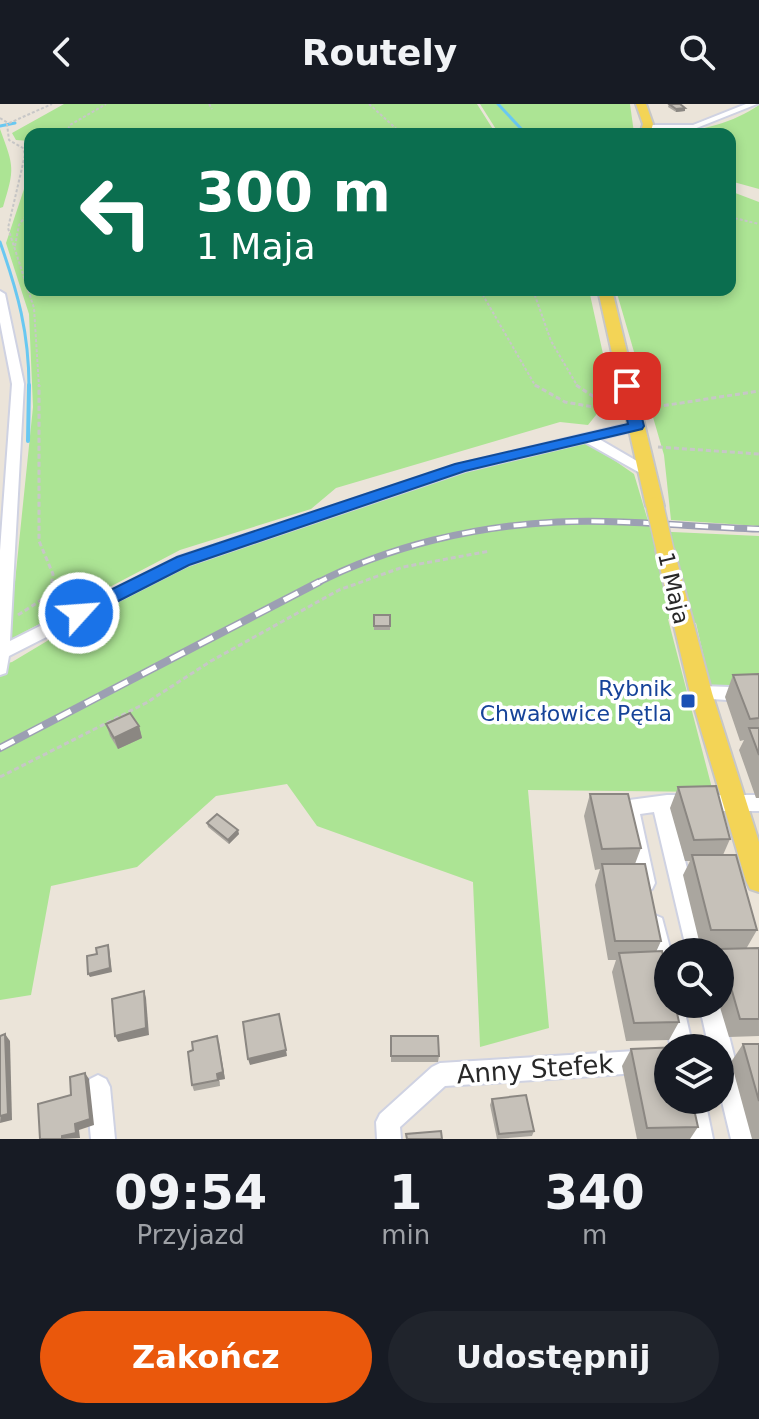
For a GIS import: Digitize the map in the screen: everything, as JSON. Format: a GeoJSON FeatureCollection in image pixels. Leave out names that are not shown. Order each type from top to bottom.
{"type":"FeatureCollection","features":[{"type":"Feature","properties":{"kind":"main road"},"geometry":{"type":"LineString","coordinates":[[641,104],[646,128]]}},
{"type":"Feature","properties":{"kind":"main road","name":"1 Maja"},"geometry":{"type":"LineString","coordinates":[[606,296],[701,693],[747,802],[759,881]]}},
{"type":"Feature","properties":{"kind":"street"},"geometry":{"type":"LineString","coordinates":[[678,128],[694,127],[753,104]]}},
{"type":"Feature","properties":{"kind":"street"},"geometry":{"type":"LineString","coordinates":[[0,294],[18,384],[0,669]]}},
{"type":"Feature","properties":{"kind":"street"},"geometry":{"type":"LineString","coordinates":[[1,653],[183,561],[461,468],[586,437],[634,418]]}},
{"type":"Feature","properties":{"kind":"street"},"geometry":{"type":"LineString","coordinates":[[586,437],[647,471]]}},
{"type":"Feature","properties":{"kind":"street"},"geometry":{"type":"LineString","coordinates":[[701,693],[759,695]]}},
{"type":"Feature","properties":{"kind":"street"},"geometry":{"type":"LineString","coordinates":[[657,938],[629,807],[747,802]]}},
{"type":"Feature","properties":{"kind":"street"},"geometry":{"type":"LineString","coordinates":[[661,804],[694,938]]}},
{"type":"Feature","properties":{"kind":"street","name":"Anny Stefek"},"geometry":{"type":"LineString","coordinates":[[389,1139],[388,1122],[440,1075],[654,1061]]}},
{"type":"Feature","properties":{"kind":"street"},"geometry":{"type":"LineString","coordinates":[[734,1081],[743,1139]]}},
{"type":"Feature","properties":{"kind":"street"},"geometry":{"type":"LineString","coordinates":[[98,1087],[103,1139]]}},
{"type":"Feature","properties":{"kind":"street"},"geometry":{"type":"LineString","coordinates":[[696,1114],[701,1139]]}},
{"type":"Feature","properties":{"kind":"path"},"geometry":{"type":"LineString","coordinates":[[0,118],[7,124],[52,104]]}},
{"type":"Feature","properties":{"kind":"path"},"geometry":{"type":"LineString","coordinates":[[69,128],[106,104]]}},
{"type":"Feature","properties":{"kind":"path"},"geometry":{"type":"LineString","coordinates":[[209,104],[212,109]]}},
{"type":"Feature","properties":{"kind":"path"},"geometry":{"type":"LineString","coordinates":[[369,104],[395,128]]}},
{"type":"Feature","properties":{"kind":"path"},"geometry":{"type":"LineString","coordinates":[[15,250],[19,225],[24,218]]}},
{"type":"Feature","properties":{"kind":"path"},"geometry":{"type":"LineString","coordinates":[[736,218],[759,224]]}},
{"type":"Feature","properties":{"kind":"path"},"geometry":{"type":"LineString","coordinates":[[4,223],[9,219]]}},
{"type":"Feature","properties":{"kind":"path"},"geometry":{"type":"LineString","coordinates":[[483,296],[537,389],[550,397],[634,418],[759,391]]}},
{"type":"Feature","properties":{"kind":"path"},"geometry":{"type":"LineString","coordinates":[[534,296],[565,372],[578,388],[605,404],[607,411]]}},
{"type":"Feature","properties":{"kind":"path"},"geometry":{"type":"LineString","coordinates":[[643,447],[759,454]]}},
{"type":"Feature","properties":{"kind":"path"},"geometry":{"type":"LineString","coordinates":[[0,777],[146,703],[222,654],[339,590],[403,567],[490,551]]}},
{"type":"Feature","properties":{"kind":"green space"},"geometry":{"type":"Polygon","coordinates":[[[64,104],[477,104],[492,128],[24,128],[24,141],[16,140],[12,133],[64,104]]]}},
{"type":"Feature","properties":{"kind":"green space"},"geometry":{"type":"Polygon","coordinates":[[[480,104],[630,104],[633,128],[495,128],[480,104]]]}},
{"type":"Feature","properties":{"kind":"green space"},"geometry":{"type":"Polygon","coordinates":[[[759,105],[759,189],[736,183],[736,128],[703,128],[739,117],[759,105]]]}},
{"type":"Feature","properties":{"kind":"green space"},"geometry":{"type":"Polygon","coordinates":[[[0,129],[8,152],[11,175],[3,207],[0,208],[0,129]]]}},
{"type":"Feature","properties":{"kind":"green space"},"geometry":{"type":"Polygon","coordinates":[[[24,189],[24,296],[590,296],[612,395],[588,425],[560,422],[336,488],[311,509],[180,550],[9,640],[33,407],[29,314],[6,243],[24,189]]]}},
{"type":"Feature","properties":{"kind":"green space"},"geometry":{"type":"Polygon","coordinates":[[[736,193],[759,202],[759,526],[671,520],[664,455],[618,296],[736,296],[736,193]]]}},
{"type":"Feature","properties":{"kind":"green space"},"geometry":{"type":"Polygon","coordinates":[[[588,442],[634,474],[651,531],[759,536],[759,689],[711,688],[696,623],[668,619],[713,792],[528,790],[549,1028],[480,1047],[473,882],[317,826],[287,784],[216,796],[137,867],[51,886],[31,995],[0,1000],[0,665],[12,662],[114,601],[188,565],[461,473],[588,442]]]}},
{"type":"Feature","properties":{"kind":"building"},"geometry":{"type":"Polygon","coordinates":[[[669,104],[680,104],[685,108],[676,109],[669,104]]]}},
{"type":"Feature","properties":{"kind":"building"},"geometry":{"type":"Polygon","coordinates":[[[374,615],[390,615],[390,626],[374,626],[374,615]]]}},
{"type":"Feature","properties":{"kind":"building"},"geometry":{"type":"Polygon","coordinates":[[[759,674],[759,718],[750,719],[733,675],[759,674]]]}},
{"type":"Feature","properties":{"kind":"building"},"geometry":{"type":"Polygon","coordinates":[[[130,713],[139,726],[114,738],[106,724],[130,713]]]}},
{"type":"Feature","properties":{"kind":"building"},"geometry":{"type":"Polygon","coordinates":[[[749,728],[759,728],[759,755],[749,728]]]}},
{"type":"Feature","properties":{"kind":"building"},"geometry":{"type":"Polygon","coordinates":[[[716,786],[730,839],[694,840],[678,787],[716,786]]]}},
{"type":"Feature","properties":{"kind":"building"},"geometry":{"type":"Polygon","coordinates":[[[590,794],[628,794],[641,848],[602,849],[590,794]]]}},
{"type":"Feature","properties":{"kind":"building"},"geometry":{"type":"Polygon","coordinates":[[[217,814],[238,830],[228,840],[207,823],[217,814]]]}},
{"type":"Feature","properties":{"kind":"building"},"geometry":{"type":"Polygon","coordinates":[[[692,855],[736,855],[757,930],[711,930],[692,855]]]}},
{"type":"Feature","properties":{"kind":"building"},"geometry":{"type":"Polygon","coordinates":[[[602,864],[645,864],[660,938],[654,938],[654,941],[615,941],[602,864]]]}},
{"type":"Feature","properties":{"kind":"building"},"geometry":{"type":"Polygon","coordinates":[[[108,945],[110,968],[88,974],[87,956],[97,954],[96,948],[108,945]]]}},
{"type":"Feature","properties":{"kind":"building"},"geometry":{"type":"Polygon","coordinates":[[[759,948],[759,1019],[740,1019],[734,998],[734,949],[759,948]]]}},
{"type":"Feature","properties":{"kind":"building"},"geometry":{"type":"Polygon","coordinates":[[[654,951],[654,1018],[678,1018],[679,1022],[634,1023],[619,953],[654,951]]]}},
{"type":"Feature","properties":{"kind":"building"},"geometry":{"type":"Polygon","coordinates":[[[144,991],[146,1028],[115,1036],[112,999],[144,991]]]}},
{"type":"Feature","properties":{"kind":"building"},"geometry":{"type":"Polygon","coordinates":[[[279,1014],[286,1050],[248,1059],[243,1022],[279,1014]]]}},
{"type":"Feature","properties":{"kind":"building"},"geometry":{"type":"Polygon","coordinates":[[[5,1034],[8,1114],[0,1116],[0,1036],[5,1034]]]}},
{"type":"Feature","properties":{"kind":"building"},"geometry":{"type":"Polygon","coordinates":[[[217,1036],[223,1072],[217,1074],[218,1080],[192,1085],[188,1052],[193,1050],[192,1042],[217,1036]]]}},
{"type":"Feature","properties":{"kind":"building"},"geometry":{"type":"Polygon","coordinates":[[[391,1036],[438,1036],[439,1056],[391,1056],[391,1036]]]}},
{"type":"Feature","properties":{"kind":"building"},"geometry":{"type":"Polygon","coordinates":[[[743,1044],[759,1044],[759,1101],[743,1044]]]}},
{"type":"Feature","properties":{"kind":"building"},"geometry":{"type":"Polygon","coordinates":[[[654,1048],[654,1114],[695,1114],[698,1127],[647,1128],[631,1049],[654,1048]]]}},
{"type":"Feature","properties":{"kind":"building"},"geometry":{"type":"Polygon","coordinates":[[[85,1073],[90,1119],[75,1124],[76,1133],[62,1136],[62,1139],[40,1139],[38,1104],[71,1095],[70,1077],[85,1073]]]}},
{"type":"Feature","properties":{"kind":"building"},"geometry":{"type":"Polygon","coordinates":[[[526,1095],[534,1131],[499,1134],[492,1099],[526,1095]]]}},
{"type":"Feature","properties":{"kind":"building"},"geometry":{"type":"Polygon","coordinates":[[[441,1131],[442,1139],[407,1139],[406,1134],[441,1131]]]}},
{"type":"Feature","properties":{"kind":"waterway"},"geometry":{"type":"LineString","coordinates":[[498,104],[520,128]]}},
{"type":"Feature","properties":{"kind":"waterway"},"geometry":{"type":"LineString","coordinates":[[0,126],[15,123]]}},
{"type":"Feature","properties":{"kind":"waterway"},"geometry":{"type":"LineString","coordinates":[[0,242],[21,313],[29,386]]}},
{"type":"Feature","properties":{"kind":"waterway"},"geometry":{"type":"LineString","coordinates":[[28,441],[29,386]]}},
{"type":"Feature","properties":{"kind":"railway"},"geometry":{"type":"LineString","coordinates":[[316,583],[372,559],[433,540],[526,524],[633,522],[759,529]]}},
{"type":"Feature","properties":{"kind":"railway"},"geometry":{"type":"LineString","coordinates":[[0,748],[316,583]]}},
{"type":"Feature","properties":{"kind":"place","name":"Rybnik Chwałowice Pętla"},"geometry":{"type":"Point","coordinates":[688,701]}},
{"type":"Feature","properties":{"kind":"route"},"geometry":{"type":"LineString","coordinates":[[79,613],[183,561],[461,468],[636,426],[627,386]]}}]}
